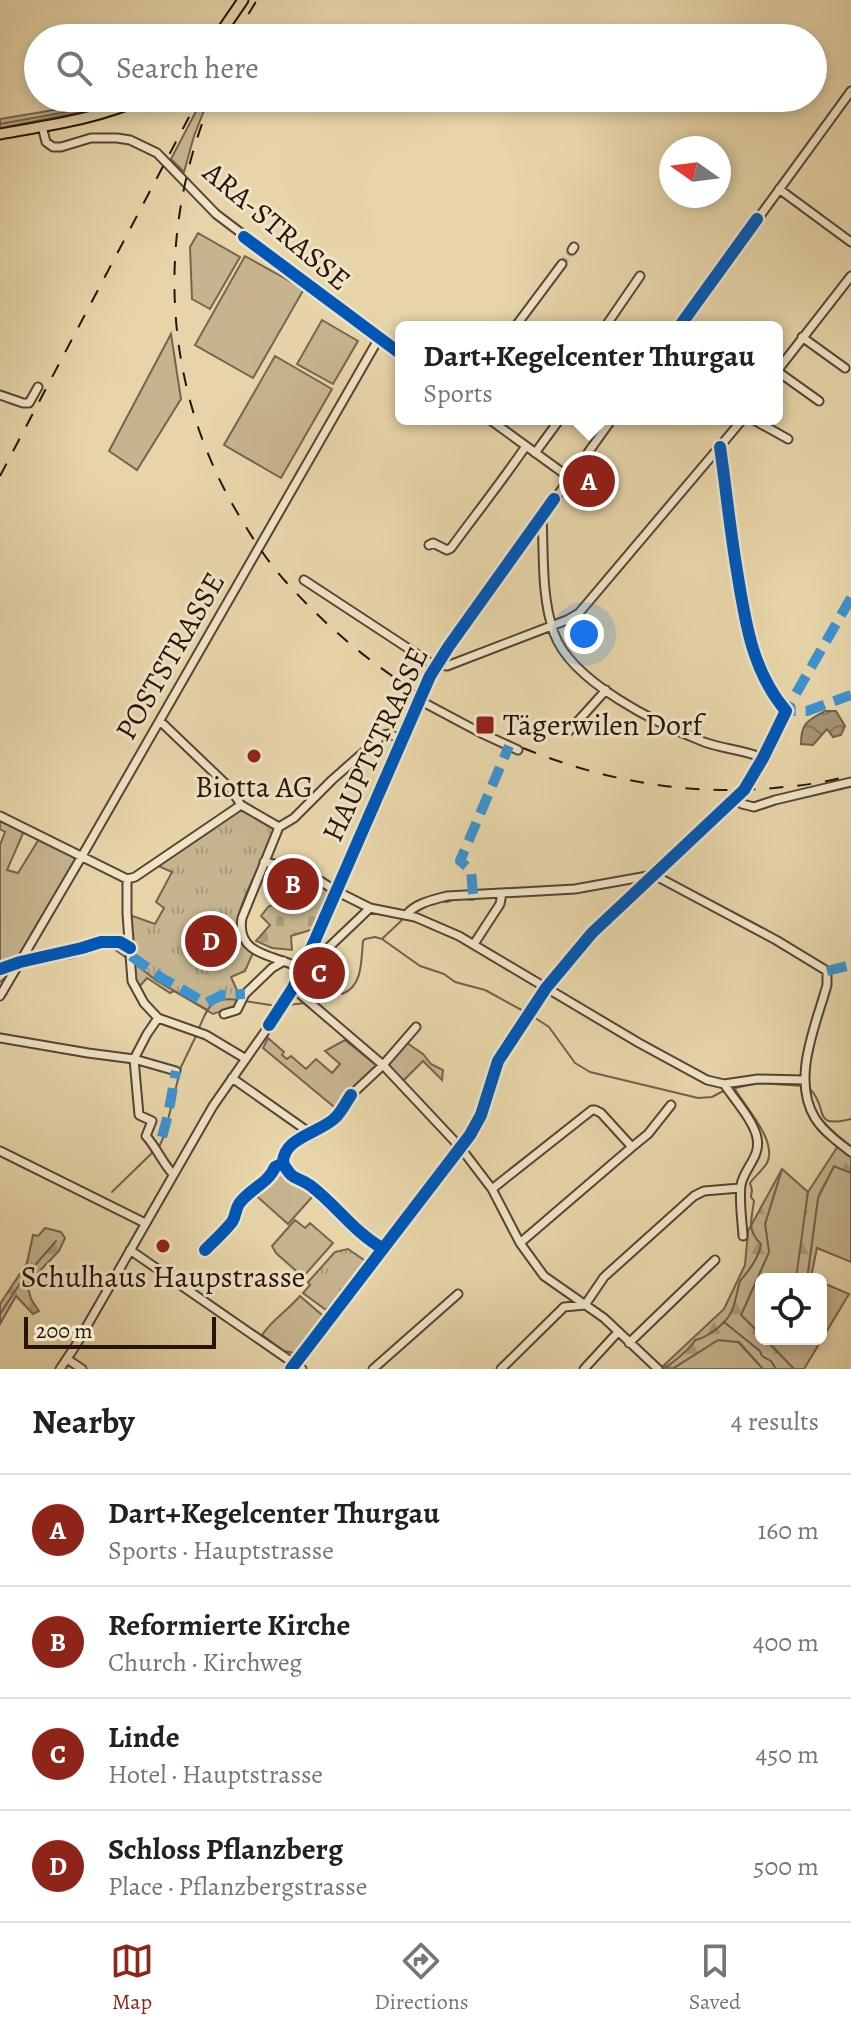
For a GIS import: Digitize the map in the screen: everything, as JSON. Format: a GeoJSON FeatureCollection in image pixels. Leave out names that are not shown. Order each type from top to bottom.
{"type":"FeatureCollection","features":[{"type":"Feature","properties":{"kind":"main road"},"geometry":{"type":"LineString","coordinates":[[227,24],[243,0]]}},
{"type":"Feature","properties":{"kind":"main road"},"geometry":{"type":"LineString","coordinates":[[0,134],[107,112]]}},
{"type":"Feature","properties":{"kind":"street"},"geometry":{"type":"LineString","coordinates":[[683,321],[851,91]]}},
{"type":"Feature","properties":{"kind":"street","name":"ARA-STRASSE"},"geometry":{"type":"LineString","coordinates":[[42,126],[46,142],[53,147],[102,137],[130,140],[157,153],[216,214],[395,350]]}},
{"type":"Feature","properties":{"kind":"street"},"geometry":{"type":"LineString","coordinates":[[779,189],[851,242]]}},
{"type":"Feature","properties":{"kind":"street"},"geometry":{"type":"LineString","coordinates":[[519,321],[562,264]]}},
{"type":"Feature","properties":{"kind":"street"},"geometry":{"type":"LineString","coordinates":[[609,321],[640,276]]}},
{"type":"Feature","properties":{"kind":"street"},"geometry":{"type":"LineString","coordinates":[[783,363],[851,276]]}},
{"type":"Feature","properties":{"kind":"street"},"geometry":{"type":"LineString","coordinates":[[802,337],[845,368]]}},
{"type":"Feature","properties":{"kind":"street","name":"POSTSTRASSE"},"geometry":{"type":"LineString","coordinates":[[0,996],[379,338]]}},
{"type":"Feature","properties":{"kind":"street"},"geometry":{"type":"LineString","coordinates":[[783,375],[819,401]]}},
{"type":"Feature","properties":{"kind":"street"},"geometry":{"type":"LineString","coordinates":[[0,395],[29,403],[38,387]]}},
{"type":"Feature","properties":{"kind":"street"},"geometry":{"type":"LineString","coordinates":[[497,425],[570,478]]}},
{"type":"Feature","properties":{"kind":"street"},"geometry":{"type":"LineString","coordinates":[[535,453],[556,425]]}},
{"type":"Feature","properties":{"kind":"street","name":"HAUPTSTRASSE"},"geometry":{"type":"LineString","coordinates":[[60,1369],[213,1106],[293,988],[401,739],[437,665],[608,425]]}},
{"type":"Feature","properties":{"kind":"street"},"geometry":{"type":"LineString","coordinates":[[304,580],[432,664],[447,666],[567,620],[582,610],[738,425]]}},
{"type":"Feature","properties":{"kind":"street"},"geometry":{"type":"LineString","coordinates":[[763,425],[788,439]]}},
{"type":"Feature","properties":{"kind":"street"},"geometry":{"type":"LineString","coordinates":[[429,545],[433,543],[445,549],[451,548],[526,446]]}},
{"type":"Feature","properties":{"kind":"street"},"geometry":{"type":"LineString","coordinates":[[130,1250],[296,1367],[460,1147],[481,1115],[498,1061],[546,988],[592,933],[736,799],[751,781],[786,711],[760,669],[746,629],[720,447]]}},
{"type":"Feature","properties":{"kind":"street"},"geometry":{"type":"LineString","coordinates":[[542,517],[543,569],[552,626],[555,637],[573,662],[586,676],[659,723],[716,747],[763,758]]}},
{"type":"Feature","properties":{"kind":"street"},"geometry":{"type":"LineString","coordinates":[[569,731],[606,690]]}},
{"type":"Feature","properties":{"kind":"street"},"geometry":{"type":"LineString","coordinates":[[419,700],[518,750]]}},
{"type":"Feature","properties":{"kind":"street"},"geometry":{"type":"LineString","coordinates":[[160,721],[231,789],[241,805],[279,827]]}},
{"type":"Feature","properties":{"kind":"street"},"geometry":{"type":"LineString","coordinates":[[302,969],[256,951],[245,941],[241,930],[242,918],[279,827],[294,818],[383,735],[401,739]]}},
{"type":"Feature","properties":{"kind":"street"},"geometry":{"type":"LineString","coordinates":[[736,799],[754,807],[851,782]]}},
{"type":"Feature","properties":{"kind":"street"},"geometry":{"type":"LineString","coordinates":[[0,816],[127,879],[135,877],[241,805]]}},
{"type":"Feature","properties":{"kind":"street"},"geometry":{"type":"LineString","coordinates":[[264,862],[303,870],[370,908],[429,922],[474,944],[707,1080],[727,1088],[757,1137],[758,1148],[740,1188],[743,1236]]}},
{"type":"Feature","properties":{"kind":"street"},"geometry":{"type":"LineString","coordinates":[[406,915],[429,900],[447,896],[575,889],[654,875],[736,918],[827,971],[827,985],[809,1049],[805,1092],[815,1118],[851,1152]]}},
{"type":"Feature","properties":{"kind":"street"},"geometry":{"type":"LineString","coordinates":[[127,879],[132,981],[144,1003],[158,1018],[218,1041],[246,1059]]}},
{"type":"Feature","properties":{"kind":"street"},"geometry":{"type":"LineString","coordinates":[[474,944],[500,904],[502,893]]}},
{"type":"Feature","properties":{"kind":"street"},"geometry":{"type":"LineString","coordinates":[[310,952],[327,949],[370,908]]}},
{"type":"Feature","properties":{"kind":"street"},"geometry":{"type":"LineString","coordinates":[[224,1014],[237,1010],[242,1000],[272,968],[284,961]]}},
{"type":"Feature","properties":{"kind":"street"},"geometry":{"type":"LineString","coordinates":[[293,988],[383,1065],[460,1147],[492,1189],[520,1243],[544,1276],[604,1318],[655,1368]]}},
{"type":"Feature","properties":{"kind":"street"},"geometry":{"type":"LineString","coordinates":[[158,1018],[134,1059],[139,1115],[152,1121],[146,1136],[173,1174]]}},
{"type":"Feature","properties":{"kind":"street"},"geometry":{"type":"LineString","coordinates":[[351,1095],[383,1065],[416,1027]]}},
{"type":"Feature","properties":{"kind":"street"},"geometry":{"type":"LineString","coordinates":[[0,1038],[134,1059],[176,1071]]}},
{"type":"Feature","properties":{"kind":"street"},"geometry":{"type":"LineString","coordinates":[[232,1078],[313,1135]]}},
{"type":"Feature","properties":{"kind":"street"},"geometry":{"type":"LineString","coordinates":[[727,1088],[758,1079],[804,1081]]}},
{"type":"Feature","properties":{"kind":"street"},"geometry":{"type":"LineString","coordinates":[[520,1243],[648,1134],[671,1105]]}},
{"type":"Feature","properties":{"kind":"street"},"geometry":{"type":"LineString","coordinates":[[492,1189],[592,1110],[601,1113],[632,1147]]}},
{"type":"Feature","properties":{"kind":"street"},"geometry":{"type":"LineString","coordinates":[[0,1151],[145,1223]]}},
{"type":"Feature","properties":{"kind":"street"},"geometry":{"type":"LineString","coordinates":[[585,1305],[604,1277],[694,1196],[704,1191],[740,1188]]}},
{"type":"Feature","properties":{"kind":"street"},"geometry":{"type":"LineString","coordinates":[[629,1343],[715,1260]]}},
{"type":"Feature","properties":{"kind":"street"},"geometry":{"type":"LineString","coordinates":[[373,1369],[458,1294]]}},
{"type":"Feature","properties":{"kind":"street"},"geometry":{"type":"LineString","coordinates":[[501,1369],[564,1307],[585,1305]]}},
{"type":"Feature","properties":{"kind":"street"},"geometry":{"type":"LineString","coordinates":[[584,1369],[618,1332]]}},
{"type":"Feature","properties":{"kind":"street"},"geometry":{"type":"LineString","coordinates":[[67,1359],[82,1369]]}},
{"type":"Feature","properties":{"kind":"green space"},"geometry":{"type":"Polygon","coordinates":[[[42,112],[81,112],[0,128],[0,119],[42,112]]]}},
{"type":"Feature","properties":{"kind":"green space"},"geometry":{"type":"Polygon","coordinates":[[[196,112],[203,112],[184,172],[171,159],[196,112]]]}},
{"type":"Feature","properties":{"kind":"green space"},"geometry":{"type":"Polygon","coordinates":[[[198,233],[240,257],[210,309],[192,299],[190,247],[198,233]]]}},
{"type":"Feature","properties":{"kind":"green space"},"geometry":{"type":"Polygon","coordinates":[[[245,256],[304,289],[253,378],[195,345],[245,256]]]}},
{"type":"Feature","properties":{"kind":"green space"},"geometry":{"type":"Polygon","coordinates":[[[322,320],[358,341],[333,384],[297,364],[322,320]]]}},
{"type":"Feature","properties":{"kind":"green space"},"geometry":{"type":"Polygon","coordinates":[[[171,334],[181,399],[137,470],[109,451],[171,334]]]}},
{"type":"Feature","properties":{"kind":"green space"},"geometry":{"type":"Polygon","coordinates":[[[275,356],[332,389],[281,478],[224,445],[275,356]]]}},
{"type":"Feature","properties":{"kind":"green space"},"geometry":{"type":"Polygon","coordinates":[[[241,805],[279,827],[238,917],[237,931],[244,945],[253,953],[245,971],[231,977],[240,997],[234,1007],[213,1014],[147,978],[139,987],[132,981],[127,914],[155,924],[164,908],[156,902],[172,872],[154,864],[241,805]]]}},
{"type":"Feature","properties":{"kind":"green space"},"geometry":{"type":"Polygon","coordinates":[[[0,820],[24,831],[7,870],[18,873],[39,839],[70,854],[77,861],[17,959],[0,965],[0,845],[5,832],[0,829],[0,820]]]}},
{"type":"Feature","properties":{"kind":"green space"},"geometry":{"type":"Polygon","coordinates":[[[306,875],[331,889],[314,929],[291,936],[292,950],[272,948],[256,941],[270,925],[261,916],[268,907],[282,900],[294,904],[306,875]]]}},
{"type":"Feature","properties":{"kind":"green space"},"geometry":{"type":"Polygon","coordinates":[[[268,1038],[284,1052],[282,1055],[287,1059],[291,1056],[306,1069],[316,1059],[332,1073],[340,1064],[325,1051],[345,1040],[377,1066],[350,1093],[339,1111],[263,1048],[268,1038]]]}},
{"type":"Feature","properties":{"kind":"green space"},"geometry":{"type":"Polygon","coordinates":[[[407,1043],[431,1064],[443,1070],[442,1080],[423,1061],[403,1081],[389,1067],[407,1043]]]}},
{"type":"Feature","properties":{"kind":"green space"},"geometry":{"type":"Polygon","coordinates":[[[838,1146],[851,1157],[851,1173],[834,1166],[818,1198],[808,1273],[797,1273],[808,1192],[838,1146]]]}},
{"type":"Feature","properties":{"kind":"green space"},"geometry":{"type":"Polygon","coordinates":[[[278,1166],[284,1168],[295,1181],[307,1185],[341,1216],[339,1218],[313,1196],[288,1224],[252,1192],[268,1181],[278,1166]]]}},
{"type":"Feature","properties":{"kind":"green space"},"geometry":{"type":"Polygon","coordinates":[[[834,1166],[851,1173],[851,1262],[817,1248],[812,1273],[808,1273],[818,1197],[834,1166]]]}},
{"type":"Feature","properties":{"kind":"green space"},"geometry":{"type":"Polygon","coordinates":[[[782,1169],[808,1192],[798,1273],[760,1273],[769,1252],[765,1224],[782,1169]]]}},
{"type":"Feature","properties":{"kind":"green space"},"geometry":{"type":"Polygon","coordinates":[[[782,1169],[765,1224],[769,1252],[760,1273],[755,1273],[755,1284],[741,1315],[755,1329],[755,1345],[771,1345],[794,1369],[763,1369],[739,1342],[718,1340],[672,1369],[663,1366],[724,1309],[745,1265],[748,1231],[782,1169]]]}},
{"type":"Feature","properties":{"kind":"green space"},"geometry":{"type":"Polygon","coordinates":[[[295,1220],[305,1228],[310,1223],[333,1243],[303,1277],[272,1246],[295,1220]]]}},
{"type":"Feature","properties":{"kind":"green space"},"geometry":{"type":"Polygon","coordinates":[[[45,1228],[61,1232],[65,1238],[59,1251],[27,1284],[31,1299],[39,1311],[33,1314],[16,1296],[0,1324],[0,1304],[27,1263],[33,1235],[38,1236],[45,1228]]]}},
{"type":"Feature","properties":{"kind":"green space"},"geometry":{"type":"Polygon","coordinates":[[[348,1249],[367,1262],[332,1308],[330,1306],[326,1310],[303,1293],[310,1285],[308,1282],[335,1252],[348,1249]]]}},
{"type":"Feature","properties":{"kind":"green space"},"geometry":{"type":"Polygon","coordinates":[[[755,1284],[755,1329],[741,1315],[755,1284]]]}},
{"type":"Feature","properties":{"kind":"green space"},"geometry":{"type":"Polygon","coordinates":[[[827,1285],[849,1294],[827,1331],[827,1285]]]}},
{"type":"Feature","properties":{"kind":"green space"},"geometry":{"type":"Polygon","coordinates":[[[300,1296],[323,1316],[294,1353],[284,1351],[262,1335],[300,1296]]]}},
{"type":"Feature","properties":{"kind":"green space"},"geometry":{"type":"Polygon","coordinates":[[[718,1340],[738,1342],[763,1369],[672,1369],[718,1340]]]}},
{"type":"Feature","properties":{"kind":"green space"},"geometry":{"type":"Polygon","coordinates":[[[771,1345],[818,1345],[804,1369],[794,1369],[771,1345]]]}},
{"type":"Feature","properties":{"kind":"water"},"geometry":{"type":"Polygon","coordinates":[[[825,711],[836,711],[845,726],[841,735],[833,737],[827,729],[813,745],[801,744],[806,723],[825,711]]]}},
{"type":"Feature","properties":{"kind":"waterway"},"geometry":{"type":"LineString","coordinates":[[0,124],[66,112]]}},
{"type":"Feature","properties":{"kind":"waterway"},"geometry":{"type":"LineString","coordinates":[[461,898],[472,900],[478,897]]}},
{"type":"Feature","properties":{"kind":"waterway"},"geometry":{"type":"LineString","coordinates":[[439,901],[455,899]]}},
{"type":"Feature","properties":{"kind":"waterway"},"geometry":{"type":"LineString","coordinates":[[415,913],[429,905]]}},
{"type":"Feature","properties":{"kind":"waterway"},"geometry":{"type":"LineString","coordinates":[[383,938],[402,920]]}},
{"type":"Feature","properties":{"kind":"waterway"},"geometry":{"type":"LineString","coordinates":[[342,994],[357,979],[363,941],[375,937],[420,966],[444,974],[455,982],[485,990],[527,1013]]}},
{"type":"Feature","properties":{"kind":"waterway"},"geometry":{"type":"LineString","coordinates":[[21,969],[73,958],[105,946],[128,959]]}},
{"type":"Feature","properties":{"kind":"waterway"},"geometry":{"type":"LineString","coordinates":[[134,963],[157,981],[206,1009]]}},
{"type":"Feature","properties":{"kind":"waterway"},"geometry":{"type":"LineString","coordinates":[[0,982],[7,976]]}},
{"type":"Feature","properties":{"kind":"waterway"},"geometry":{"type":"LineString","coordinates":[[198,1030],[211,1005],[221,1000],[238,1000]]}},
{"type":"Feature","properties":{"kind":"waterway"},"geometry":{"type":"LineString","coordinates":[[244,1001],[277,1006]]}},
{"type":"Feature","properties":{"kind":"waterway"},"geometry":{"type":"LineString","coordinates":[[288,1005],[305,1003]]}},
{"type":"Feature","properties":{"kind":"waterway"},"geometry":{"type":"LineString","coordinates":[[532,1016],[549,1027],[575,1063],[590,1072],[698,1098],[712,1097],[725,1090]]}},
{"type":"Feature","properties":{"kind":"waterway"},"geometry":{"type":"LineString","coordinates":[[159,1147],[181,1067],[196,1036]]}},
{"type":"Feature","properties":{"kind":"waterway"},"geometry":{"type":"LineString","coordinates":[[731,1089],[757,1083],[804,1086]]}},
{"type":"Feature","properties":{"kind":"waterway"},"geometry":{"type":"LineString","coordinates":[[735,1089],[759,1124],[769,1154],[767,1163],[750,1183],[754,1201],[752,1229],[761,1244],[760,1249],[740,1281],[733,1308],[724,1322],[760,1351],[776,1369]]}},
{"type":"Feature","properties":{"kind":"waterway"},"geometry":{"type":"LineString","coordinates":[[810,1089],[825,1119],[851,1119]]}},
{"type":"Feature","properties":{"kind":"waterway"},"geometry":{"type":"LineString","coordinates":[[112,1192],[154,1151]]}},
{"type":"Feature","properties":{"kind":"waterway"},"geometry":{"type":"LineString","coordinates":[[0,1314],[23,1279],[56,1241]]}},
{"type":"Feature","properties":{"kind":"waterway"},"geometry":{"type":"LineString","coordinates":[[667,1366],[695,1340],[711,1333],[724,1322]]}},
{"type":"Feature","properties":{"kind":"tunnel"},"geometry":{"type":"LineString","coordinates":[[562,264],[572,250]]}},
{"type":"Feature","properties":{"kind":"railway"},"geometry":{"type":"LineString","coordinates":[[242,24],[257,0]]}},
{"type":"Feature","properties":{"kind":"railway"},"geometry":{"type":"LineString","coordinates":[[0,476],[192,112]]}},
{"type":"Feature","properties":{"kind":"railway"},"geometry":{"type":"LineString","coordinates":[[207,112],[194,149],[182,201],[175,253],[175,306],[181,358],[192,409],[210,459],[234,507],[272,565],[300,598],[331,627],[415,691]]}},
{"type":"Feature","properties":{"kind":"railway"},"geometry":{"type":"LineString","coordinates":[[523,748],[619,778],[684,788],[750,790],[818,783],[851,775]]}},
{"type":"Feature","properties":{"kind":"marked path"},"geometry":{"type":"LineString","coordinates":[[851,598],[786,711],[807,711],[851,695]]}},
{"type":"Feature","properties":{"kind":"marked path"},"geometry":{"type":"LineString","coordinates":[[473,894],[471,870],[460,861],[509,746]]}},
{"type":"Feature","properties":{"kind":"marked path"},"geometry":{"type":"LineString","coordinates":[[131,956],[206,1003],[222,995],[245,994]]}},
{"type":"Feature","properties":{"kind":"marked path"},"geometry":{"type":"LineString","coordinates":[[827,971],[851,965]]}},
{"type":"Feature","properties":{"kind":"marked path"},"geometry":{"type":"LineString","coordinates":[[162,1137],[176,1071]]}},
{"type":"Feature","properties":{"kind":"cycle path"},"geometry":{"type":"LineString","coordinates":[[683,321],[757,219]]}},
{"type":"Feature","properties":{"kind":"cycle path"},"geometry":{"type":"LineString","coordinates":[[244,237],[395,350]]}},
{"type":"Feature","properties":{"kind":"cycle path"},"geometry":{"type":"LineString","coordinates":[[291,1369],[470,1135],[481,1115],[498,1061],[546,988],[592,933],[744,790],[786,711],[765,679],[747,627],[720,447]]}},
{"type":"Feature","properties":{"kind":"cycle path"},"geometry":{"type":"LineString","coordinates":[[269,1025],[293,988],[430,676],[554,499]]}},
{"type":"Feature","properties":{"kind":"cycle path"},"geometry":{"type":"LineString","coordinates":[[0,969],[101,942],[120,942],[130,948]]}},
{"type":"Feature","properties":{"kind":"cycle path"},"geometry":{"type":"LineString","coordinates":[[205,1250],[232,1222],[243,1199],[283,1163],[289,1147],[329,1123],[351,1095]]}},
{"type":"Feature","properties":{"kind":"cycle path"},"geometry":{"type":"LineString","coordinates":[[283,1163],[293,1176],[311,1186],[363,1235],[382,1248]]}},
{"type":"Feature","properties":{"kind":"place","name":"Dart+Kegelcenter Thurgau"},"geometry":{"type":"Point","coordinates":[589,481]}},
{"type":"Feature","properties":{"kind":"place","name":"Tägerwilen Dorf"},"geometry":{"type":"Point","coordinates":[485,725]}},
{"type":"Feature","properties":{"kind":"place","name":"Biotta AG"},"geometry":{"type":"Point","coordinates":[254,756]}},
{"type":"Feature","properties":{"kind":"place","name":"Reformierte Kirche"},"geometry":{"type":"Point","coordinates":[293,884]}},
{"type":"Feature","properties":{"kind":"place","name":"Schloss Pflanzberg"},"geometry":{"type":"Point","coordinates":[211,941]}},
{"type":"Feature","properties":{"kind":"place","name":"Linde"},"geometry":{"type":"Point","coordinates":[319,973]}},
{"type":"Feature","properties":{"kind":"place","name":"Schulhaus Haupstrasse"},"geometry":{"type":"Point","coordinates":[163,1246]}}]}
